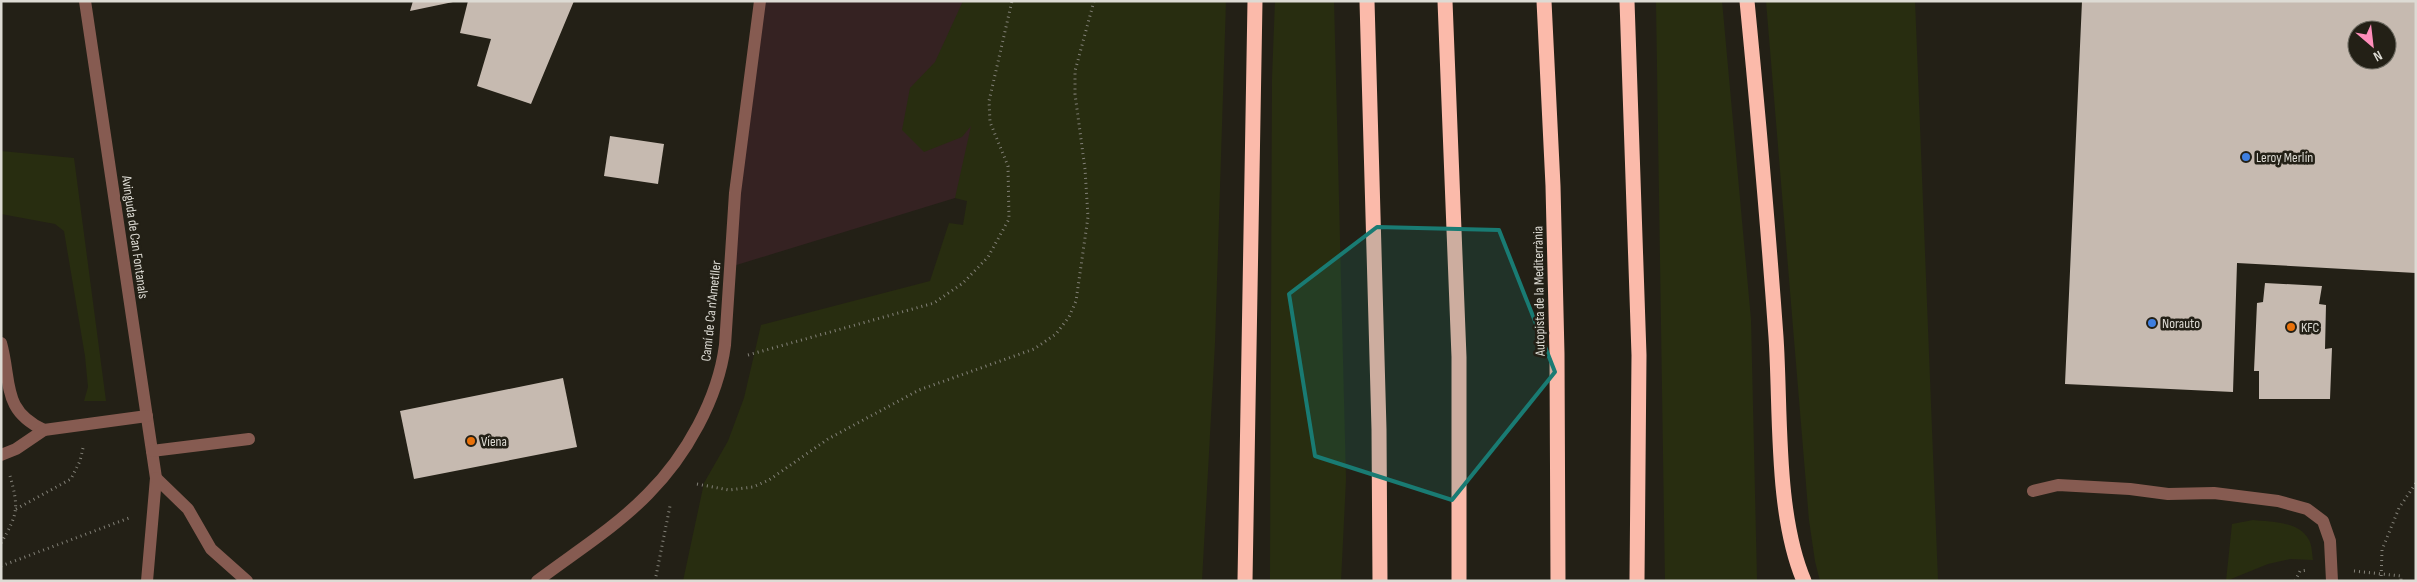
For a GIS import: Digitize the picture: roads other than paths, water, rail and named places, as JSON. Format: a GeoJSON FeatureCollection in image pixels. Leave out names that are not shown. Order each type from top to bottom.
{"type":"FeatureCollection","features":[{"type":"Feature","properties":{"kind":"highway"},"geometry":{"type":"LineString","coordinates":[[1245,581],[1255,1]]}},
{"type":"Feature","properties":{"kind":"highway"},"geometry":{"type":"LineString","coordinates":[[1367,1],[1378,399],[1380,581]]}},
{"type":"Feature","properties":{"kind":"highway"},"geometry":{"type":"LineString","coordinates":[[1446,1],[1459,357],[1459,581]]}},
{"type":"Feature","properties":{"kind":"highway","name":"Autopista de la Mediterrània"},"geometry":{"type":"LineString","coordinates":[[1544,1],[1554,186],[1558,581]]}},
{"type":"Feature","properties":{"kind":"highway"},"geometry":{"type":"LineString","coordinates":[[1627,1],[1639,355],[1637,581]]}},
{"type":"Feature","properties":{"kind":"highway"},"geometry":{"type":"LineString","coordinates":[[1747,1],[1776,336],[1785,502],[1792,540],[1804,581]]}},
{"type":"Feature","properties":{"kind":"street","name":"Avinguda de Can Fontanals"},"geometry":{"type":"LineString","coordinates":[[85,1],[156,478],[147,581]]}},
{"type":"Feature","properties":{"kind":"street","name":"Camí de Ca n'Ametller"},"geometry":{"type":"LineString","coordinates":[[537,581],[623,517],[648,494],[689,443],[707,407],[723,361],[735,193],[760,1]]}},
{"type":"Feature","properties":{"kind":"street"},"geometry":{"type":"LineString","coordinates":[[1,343],[7,364],[11,401],[28,423],[44,430]]}},
{"type":"Feature","properties":{"kind":"street"},"geometry":{"type":"LineString","coordinates":[[3,454],[16,449],[44,430],[147,416]]}},
{"type":"Feature","properties":{"kind":"street"},"geometry":{"type":"LineString","coordinates":[[152,451],[249,439]]}},
{"type":"Feature","properties":{"kind":"street"},"geometry":{"type":"LineString","coordinates":[[156,478],[188,509],[211,549],[247,581]]}},
{"type":"Feature","properties":{"kind":"street"},"geometry":{"type":"LineString","coordinates":[[2033,492],[2058,486],[2076,486],[2130,489],[2168,494],[2214,493],[2285,503],[2307,510],[2323,521],[2330,542],[2332,581]]}},
{"type":"Feature","properties":{"kind":"place","name":"Leroy Merlin"},"geometry":{"type":"Point","coordinates":[2246,157]}},
{"type":"Feature","properties":{"kind":"place","name":"Norauto"},"geometry":{"type":"Point","coordinates":[2152,323]}},
{"type":"Feature","properties":{"kind":"place","name":"KFC"},"geometry":{"type":"Point","coordinates":[2291,327]}},
{"type":"Feature","properties":{"kind":"place","name":"Viena"},"geometry":{"type":"Point","coordinates":[471,441]}}]}
